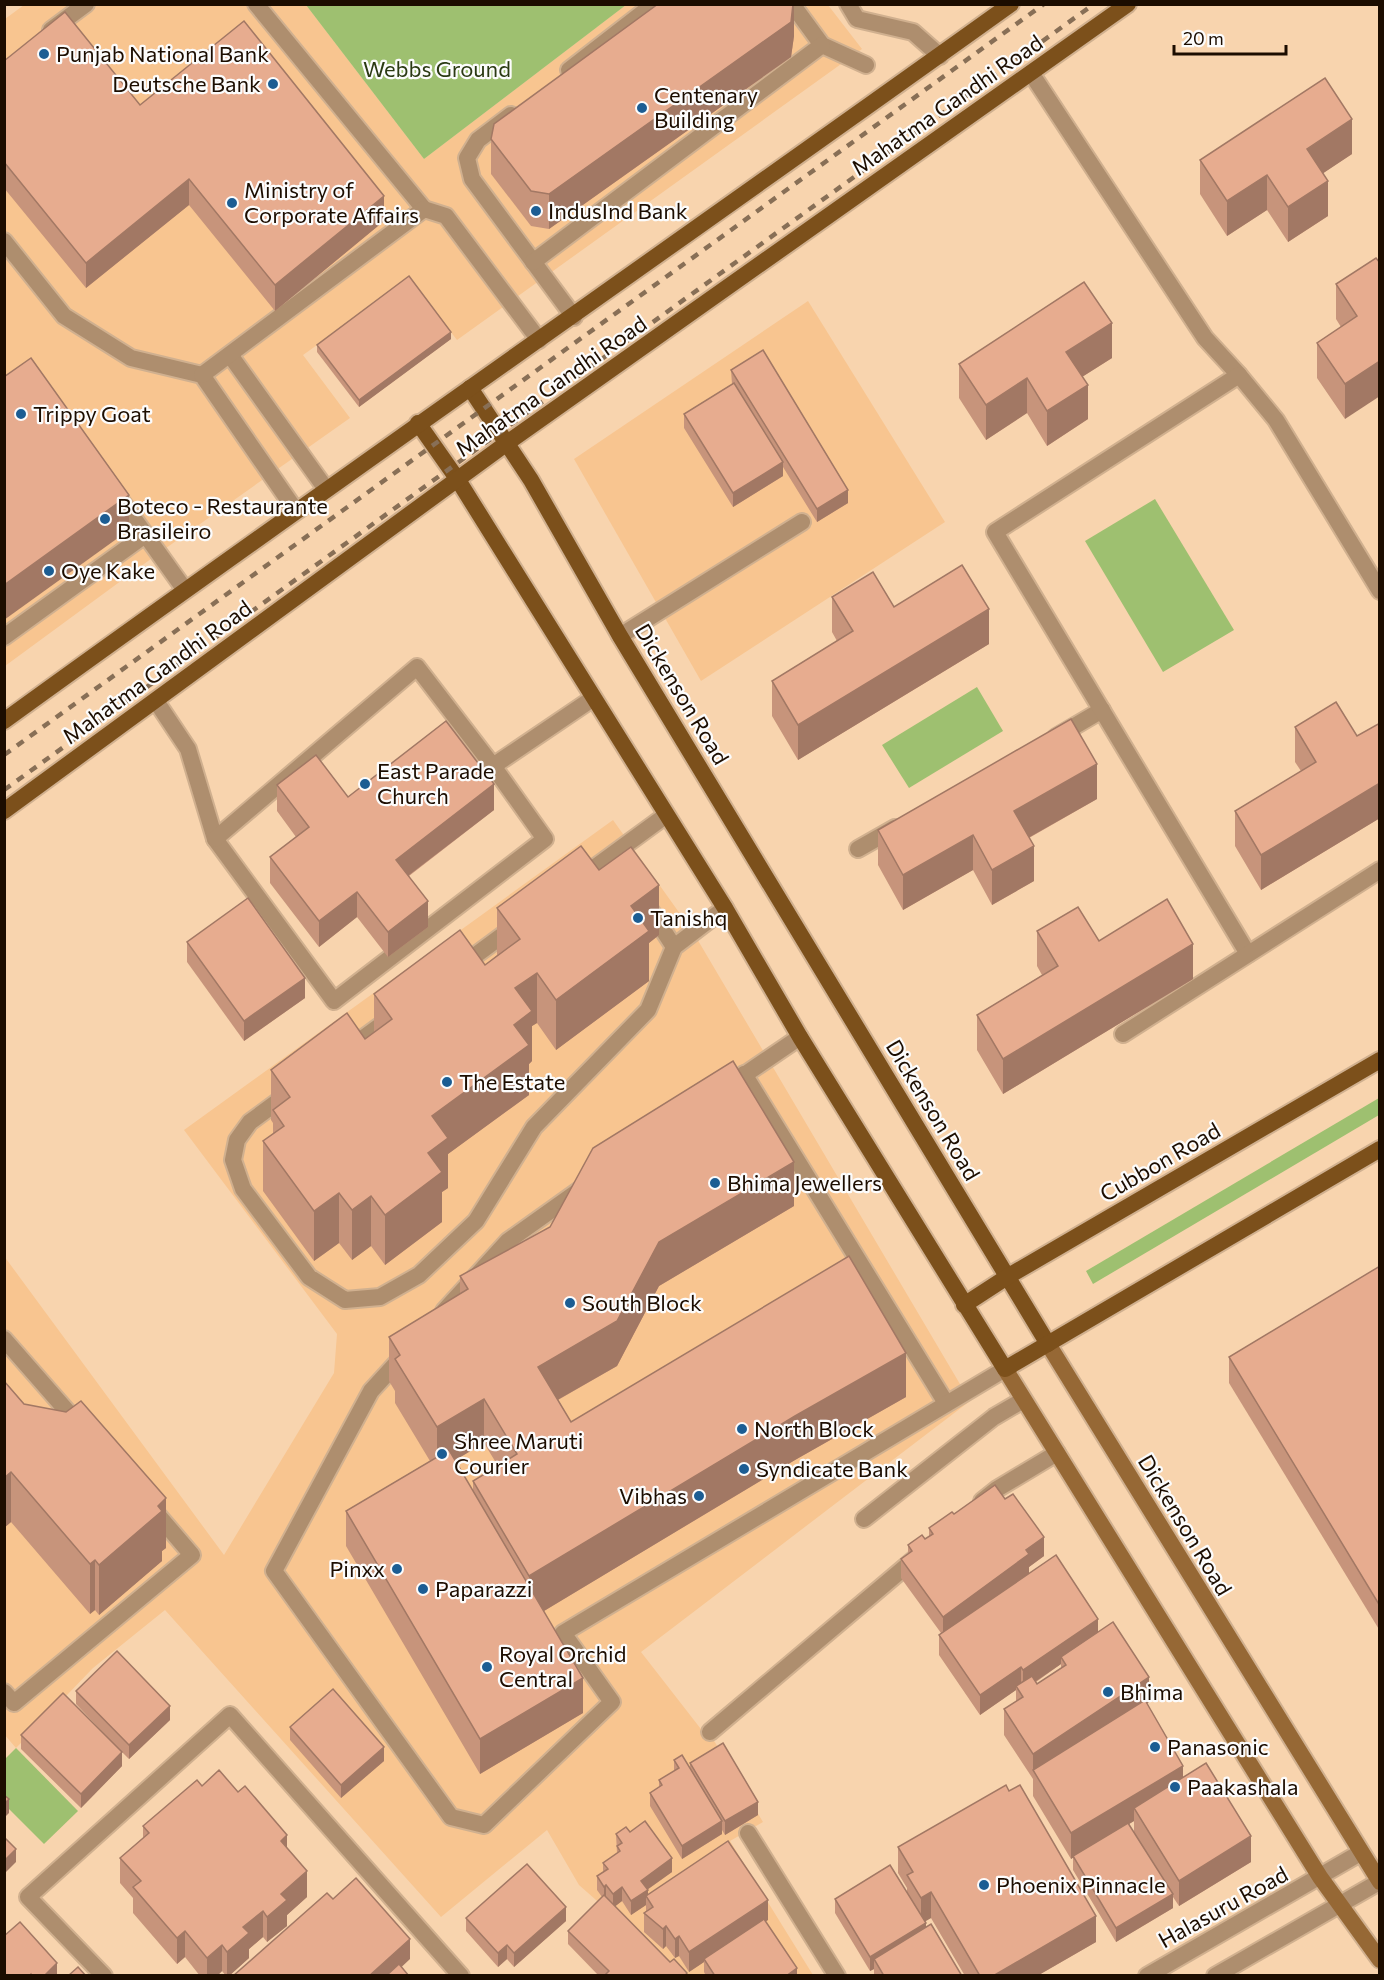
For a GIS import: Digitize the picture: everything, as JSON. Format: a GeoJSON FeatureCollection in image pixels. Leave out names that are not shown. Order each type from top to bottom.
{"type":"FeatureCollection","features":[{"type":"Feature","properties":{"kind":"main road","name":"Mahatma Gandhi Road"},"geometry":{"type":"LineString","coordinates":[[4,721],[418,423],[574,317],[1011,4]]}},
{"type":"Feature","properties":{"kind":"main road","name":"Mahatma Gandhi Road"},"geometry":{"type":"LineString","coordinates":[[4,811],[507,444],[1128,4]]}},
{"type":"Feature","properties":{"kind":"main road","name":"Dickenson Road"},"geometry":{"type":"LineString","coordinates":[[470,388],[531,480],[620,636],[1007,1277],[1379,1882]]}},
{"type":"Feature","properties":{"kind":"main road"},"geometry":{"type":"LineString","coordinates":[[418,423],[458,480],[592,699],[725,908],[800,1037],[964,1305],[1320,1877],[1380,1960]]}},
{"type":"Feature","properties":{"kind":"main road","name":"Cubbon Road"},"geometry":{"type":"LineString","coordinates":[[964,1305],[1007,1277],[1380,1060]]}},
{"type":"Feature","properties":{"kind":"main road"},"geometry":{"type":"LineString","coordinates":[[1005,1369],[1380,1149]]}},
{"type":"Feature","properties":{"kind":"street"},"geometry":{"type":"LineString","coordinates":[[41,38],[86,4]]}},
{"type":"Feature","properties":{"kind":"street"},"geometry":{"type":"LineString","coordinates":[[256,4],[424,209],[446,216],[539,340]]}},
{"type":"Feature","properties":{"kind":"street"},"geometry":{"type":"LineString","coordinates":[[552,83],[654,4]]}},
{"type":"Feature","properties":{"kind":"street"},"geometry":{"type":"LineString","coordinates":[[792,4],[822,45],[866,65]]}},
{"type":"Feature","properties":{"kind":"street"},"geometry":{"type":"LineString","coordinates":[[848,4],[857,19],[913,32],[940,56]]}},
{"type":"Feature","properties":{"kind":"street"},"geometry":{"type":"LineString","coordinates":[[533,262],[822,45]]}},
{"type":"Feature","properties":{"kind":"street"},"geometry":{"type":"LineString","coordinates":[[1031,73],[1205,338],[1276,420],[1380,591]]}},
{"type":"Feature","properties":{"kind":"street"},"geometry":{"type":"LineString","coordinates":[[525,104],[478,140],[467,158],[472,179],[574,317]]}},
{"type":"Feature","properties":{"kind":"street"},"geometry":{"type":"LineString","coordinates":[[202,375],[424,209]]}},
{"type":"Feature","properties":{"kind":"street"},"geometry":{"type":"LineString","coordinates":[[4,241],[64,316],[130,358],[202,375],[296,511]]}},
{"type":"Feature","properties":{"kind":"street"},"geometry":{"type":"LineString","coordinates":[[230,355],[326,489]]}},
{"type":"Feature","properties":{"kind":"street"},"geometry":{"type":"LineString","coordinates":[[1239,375],[995,532],[1248,954]]}},
{"type":"Feature","properties":{"kind":"street"},"geometry":{"type":"LineString","coordinates":[[105,480],[185,590]]}},
{"type":"Feature","properties":{"kind":"street"},"geometry":{"type":"LineString","coordinates":[[620,636],[802,522]]}},
{"type":"Feature","properties":{"kind":"street"},"geometry":{"type":"LineString","coordinates":[[4,637],[145,535]]}},
{"type":"Feature","properties":{"kind":"street"},"geometry":{"type":"LineString","coordinates":[[156,701],[188,749],[215,839],[334,1001],[545,839],[493,766],[417,667],[215,839]]}},
{"type":"Feature","properties":{"kind":"street"},"geometry":{"type":"LineString","coordinates":[[493,766],[592,699]]}},
{"type":"Feature","properties":{"kind":"street"},"geometry":{"type":"LineString","coordinates":[[1041,745],[1102,710]]}},
{"type":"Feature","properties":{"kind":"street"},"geometry":{"type":"LineString","coordinates":[[565,881],[613,854],[665,816]]}},
{"type":"Feature","properties":{"kind":"street"},"geometry":{"type":"LineString","coordinates":[[858,849],[909,820]]}},
{"type":"Feature","properties":{"kind":"street"},"geometry":{"type":"LineString","coordinates":[[613,854],[625,873]]}},
{"type":"Feature","properties":{"kind":"street"},"geometry":{"type":"LineString","coordinates":[[1123,1034],[1380,870]]}},
{"type":"Feature","properties":{"kind":"street"},"geometry":{"type":"LineString","coordinates":[[638,891],[674,947]]}},
{"type":"Feature","properties":{"kind":"street"},"geometry":{"type":"LineString","coordinates":[[297,1087],[249,1122],[237,1140],[233,1160],[243,1189],[309,1276],[345,1300],[380,1297],[419,1275],[476,1221],[534,1127],[648,1010],[674,947],[725,908]]}},
{"type":"Feature","properties":{"kind":"street"},"geometry":{"type":"LineString","coordinates":[[450,974],[527,918]]}},
{"type":"Feature","properties":{"kind":"street"},"geometry":{"type":"LineString","coordinates":[[336,1059],[402,1009]]}},
{"type":"Feature","properties":{"kind":"street"},"geometry":{"type":"LineString","coordinates":[[716,1094],[800,1037]]}},
{"type":"Feature","properties":{"kind":"street"},"geometry":{"type":"LineString","coordinates":[[744,1074],[946,1403]]}},
{"type":"Feature","properties":{"kind":"street"},"geometry":{"type":"LineString","coordinates":[[436,1320],[508,1241],[593,1181]]}},
{"type":"Feature","properties":{"kind":"street"},"geometry":{"type":"LineString","coordinates":[[4,1339],[90,1438]]}},
{"type":"Feature","properties":{"kind":"street"},"geometry":{"type":"LineString","coordinates":[[411,1347],[371,1391],[274,1571],[451,1817],[483,1825],[612,1702],[563,1633],[1005,1369]]}},
{"type":"Feature","properties":{"kind":"street"},"geometry":{"type":"LineString","coordinates":[[864,1519],[994,1417],[1023,1400]]}},
{"type":"Feature","properties":{"kind":"street"},"geometry":{"type":"LineString","coordinates":[[970,1512],[997,1489],[1057,1453]]}},
{"type":"Feature","properties":{"kind":"street"},"geometry":{"type":"LineString","coordinates":[[4,1692],[15,1703],[192,1555],[137,1492]]}},
{"type":"Feature","properties":{"kind":"street"},"geometry":{"type":"LineString","coordinates":[[710,1732],[933,1543]]}},
{"type":"Feature","properties":{"kind":"street"},"geometry":{"type":"LineString","coordinates":[[104,1976],[28,1897],[230,1715],[461,1976]]}},
{"type":"Feature","properties":{"kind":"street"},"geometry":{"type":"LineString","coordinates":[[748,1833],[837,1976]]}},
{"type":"Feature","properties":{"kind":"street"},"geometry":{"type":"LineString","coordinates":[[1320,1877],[1360,1853]]}},
{"type":"Feature","properties":{"kind":"street","name":"Halasuru Road"},"geometry":{"type":"LineString","coordinates":[[1147,1976],[1320,1877]]}},
{"type":"Feature","properties":{"kind":"street"},"geometry":{"type":"LineString","coordinates":[[1215,1976],[1379,1882]]}},
{"type":"Feature","properties":{"kind":"shaded area"},"geometry":{"type":"Polygon","coordinates":[[[24,5],[306,5],[424,159],[626,5],[828,5],[862,49],[457,340],[410,279],[303,355],[350,418],[159,553],[5,666],[5,19],[24,5]]]}},
{"type":"Feature","properties":{"kind":"shaded area"},"geometry":{"type":"Polygon","coordinates":[[[808,301],[945,522],[701,681],[574,459],[808,301]]]}},
{"type":"Feature","properties":{"kind":"shaded area"},"geometry":{"type":"Polygon","coordinates":[[[613,820],[693,932],[970,1401],[641,1652],[704,1733],[713,1739],[763,1822],[730,1841],[813,1975],[681,1975],[579,1885],[547,1830],[441,1917],[165,1610],[93,1668],[16,1748],[4,1734],[4,1256],[224,1555],[334,1373],[337,1334],[184,1130],[613,820]]]}},
{"type":"Feature","properties":{"kind":"green space","name":"Webbs Ground"},"geometry":{"type":"Polygon","coordinates":[[[306,5],[626,5],[424,159],[306,5]]]}},
{"type":"Feature","properties":{"kind":"green space"},"geometry":{"type":"Polygon","coordinates":[[[1155,499],[1234,630],[1163,672],[1085,541],[1155,499]]]}},
{"type":"Feature","properties":{"kind":"green space"},"geometry":{"type":"Polygon","coordinates":[[[977,687],[1003,731],[909,788],[882,745],[977,687]]]}},
{"type":"Feature","properties":{"kind":"green space"},"geometry":{"type":"Polygon","coordinates":[[[1379,1098],[1379,1115],[1093,1284],[1086,1271],[1379,1098]]]}},
{"type":"Feature","properties":{"kind":"green space"},"geometry":{"type":"Polygon","coordinates":[[[16,1748],[78,1811],[44,1844],[5,1805],[4,1760],[16,1748]]]}},
{"type":"Feature","properties":{"kind":"building","name":"Centenary Building"},"geometry":{"type":"Polygon","coordinates":[[[658,4],[793,4],[791,22],[549,194],[531,191],[491,139],[494,124],[658,4]]]}},
{"type":"Feature","properties":{"kind":"building"},"geometry":{"type":"Polygon","coordinates":[[[65,12],[140,105],[244,21],[384,196],[275,285],[189,179],[86,263],[4,162],[4,61],[65,12]]]}},
{"type":"Feature","properties":{"kind":"building"},"geometry":{"type":"Polygon","coordinates":[[[1325,78],[1352,119],[1307,149],[1328,181],[1288,207],[1267,175],[1227,201],[1200,160],[1325,78]]]}},
{"type":"Feature","properties":{"kind":"building"},"geometry":{"type":"Polygon","coordinates":[[[1376,258],[1380,263],[1380,361],[1345,384],[1317,343],[1357,316],[1336,284],[1376,258]]]}},
{"type":"Feature","properties":{"kind":"building"},"geometry":{"type":"Polygon","coordinates":[[[409,276],[451,332],[359,400],[317,345],[409,276]]]}},
{"type":"Feature","properties":{"kind":"building"},"geometry":{"type":"Polygon","coordinates":[[[1084,282],[1112,323],[1066,352],[1088,385],[1047,411],[1027,378],[986,405],[959,364],[1084,282]]]}},
{"type":"Feature","properties":{"kind":"building"},"geometry":{"type":"Polygon","coordinates":[[[763,350],[848,490],[817,509],[731,370],[763,350]]]}},
{"type":"Feature","properties":{"kind":"building"},"geometry":{"type":"Polygon","coordinates":[[[31,358],[129,495],[4,585],[4,377],[31,358]]]}},
{"type":"Feature","properties":{"kind":"building"},"geometry":{"type":"Polygon","coordinates":[[[734,383],[783,462],[733,493],[684,414],[734,383]]]}},
{"type":"Feature","properties":{"kind":"building"},"geometry":{"type":"Polygon","coordinates":[[[962,565],[989,609],[798,725],[772,681],[853,631],[832,597],[873,572],[894,607],[962,565]]]}},
{"type":"Feature","properties":{"kind":"building"},"geometry":{"type":"Polygon","coordinates":[[[1336,702],[1357,736],[1380,723],[1380,783],[1261,855],[1235,811],[1316,762],[1295,727],[1336,702]]]}},
{"type":"Feature","properties":{"kind":"building"},"geometry":{"type":"Polygon","coordinates":[[[1071,719],[1097,764],[1014,811],[1034,846],[992,870],[973,835],[903,875],[878,830],[1071,719]]]}},
{"type":"Feature","properties":{"kind":"building"},"geometry":{"type":"Polygon","coordinates":[[[446,721],[494,784],[396,860],[428,901],[388,932],[357,892],[319,921],[270,857],[309,827],[277,785],[316,755],[348,797],[446,721]]]}},
{"type":"Feature","properties":{"kind":"building","name":"The Estate"},"geometry":{"type":"Polygon","coordinates":[[[581,846],[599,870],[631,847],[659,885],[631,906],[649,931],[556,1000],[537,973],[515,988],[532,1011],[514,1025],[529,1045],[432,1116],[448,1138],[428,1153],[442,1172],[385,1215],[371,1196],[352,1210],[339,1193],[314,1211],[263,1141],[284,1126],[273,1110],[290,1097],[271,1070],[347,1013],[365,1039],[392,1019],[374,994],[460,930],[485,965],[520,939],[497,908],[581,846]]]}},
{"type":"Feature","properties":{"kind":"building"},"geometry":{"type":"Polygon","coordinates":[[[248,898],[305,978],[244,1021],[187,942],[248,898]]]}},
{"type":"Feature","properties":{"kind":"building"},"geometry":{"type":"Polygon","coordinates":[[[1167,899],[1193,944],[1003,1059],[977,1015],[1058,966],[1037,931],[1078,907],[1099,941],[1167,899]]]}},
{"type":"Feature","properties":{"kind":"building"},"geometry":{"type":"Polygon","coordinates":[[[733,1061],[794,1162],[659,1242],[617,1321],[538,1367],[571,1422],[849,1256],[906,1353],[795,1416],[529,1576],[473,1481],[517,1454],[484,1399],[437,1427],[395,1359],[400,1355],[389,1337],[468,1289],[460,1276],[550,1227],[593,1148],[733,1061]]]}},
{"type":"Feature","properties":{"kind":"building"},"geometry":{"type":"Polygon","coordinates":[[[1380,1266],[1380,1606],[1229,1357],[1380,1266]]]}},
{"type":"Feature","properties":{"kind":"building"},"geometry":{"type":"Polygon","coordinates":[[[4,1381],[24,1404],[66,1412],[81,1401],[166,1498],[158,1506],[162,1511],[99,1565],[95,1560],[90,1564],[11,1472],[4,1478],[4,1381]]]}},
{"type":"Feature","properties":{"kind":"building","name":"Royal Orchid Central"},"geometry":{"type":"Polygon","coordinates":[[[449,1450],[583,1678],[480,1739],[346,1511],[449,1450]]]}},
{"type":"Feature","properties":{"kind":"building"},"geometry":{"type":"Polygon","coordinates":[[[995,1485],[1005,1499],[1013,1494],[1044,1537],[1026,1550],[1029,1554],[943,1617],[901,1559],[912,1551],[908,1545],[922,1535],[925,1539],[933,1534],[929,1528],[952,1512],[954,1514],[995,1485]]]}},
{"type":"Feature","properties":{"kind":"building"},"geometry":{"type":"Polygon","coordinates":[[[1056,1555],[1098,1619],[1023,1670],[1021,1667],[980,1695],[939,1635],[1056,1555]]]}},
{"type":"Feature","properties":{"kind":"building"},"geometry":{"type":"Polygon","coordinates":[[[1113,1622],[1149,1677],[1033,1754],[1004,1709],[1023,1697],[1016,1686],[1032,1676],[1037,1684],[1066,1665],[1061,1657],[1113,1622]]]}},
{"type":"Feature","properties":{"kind":"building"},"geometry":{"type":"Polygon","coordinates":[[[117,1651],[170,1706],[129,1745],[76,1691],[117,1651]]]}},
{"type":"Feature","properties":{"kind":"building"},"geometry":{"type":"Polygon","coordinates":[[[333,1689],[384,1747],[341,1785],[290,1727],[333,1689]]]}},
{"type":"Feature","properties":{"kind":"building"},"geometry":{"type":"Polygon","coordinates":[[[63,1693],[122,1752],[81,1794],[21,1735],[63,1693]]]}},
{"type":"Feature","properties":{"kind":"building"},"geometry":{"type":"Polygon","coordinates":[[[1145,1700],[1183,1766],[1071,1833],[1033,1770],[1145,1700]]]}},
{"type":"Feature","properties":{"kind":"building"},"geometry":{"type":"Polygon","coordinates":[[[723,1743],[758,1802],[725,1821],[690,1763],[723,1743]]]}},
{"type":"Feature","properties":{"kind":"building"},"geometry":{"type":"Polygon","coordinates":[[[682,1755],[722,1821],[682,1846],[650,1793],[662,1785],[659,1780],[679,1768],[674,1760],[682,1755]]]}},
{"type":"Feature","properties":{"kind":"building"},"geometry":{"type":"Polygon","coordinates":[[[1206,1763],[1251,1836],[1179,1881],[1134,1808],[1206,1763]]]}},
{"type":"Feature","properties":{"kind":"building"},"geometry":{"type":"Polygon","coordinates":[[[219,1770],[238,1792],[245,1786],[287,1835],[281,1841],[307,1871],[281,1894],[287,1900],[267,1917],[263,1911],[243,1927],[249,1933],[227,1952],[222,1945],[207,1958],[185,1931],[177,1938],[133,1887],[141,1881],[120,1858],[149,1833],[143,1826],[197,1780],[202,1786],[219,1770]]]}},
{"type":"Feature","properties":{"kind":"building","name":"Phoenix Pinnacle"},"geometry":{"type":"Polygon","coordinates":[[[1006,1785],[1009,1791],[1020,1785],[1096,1916],[993,1976],[980,1976],[931,1892],[921,1898],[907,1875],[913,1872],[898,1847],[1006,1785]]]}},
{"type":"Feature","properties":{"kind":"building"},"geometry":{"type":"Polygon","coordinates":[[[645,1821],[672,1858],[641,1881],[648,1890],[631,1901],[622,1887],[613,1894],[606,1885],[604,1887],[597,1876],[608,1869],[603,1863],[620,1851],[617,1846],[622,1843],[616,1834],[626,1827],[630,1832],[645,1821]]]}},
{"type":"Feature","properties":{"kind":"building"},"geometry":{"type":"Polygon","coordinates":[[[1128,1823],[1173,1894],[1116,1928],[1073,1856],[1128,1823]]]}},
{"type":"Feature","properties":{"kind":"building"},"geometry":{"type":"Polygon","coordinates":[[[4,1837],[16,1849],[4,1861],[4,1837]]]}},
{"type":"Feature","properties":{"kind":"building"},"geometry":{"type":"Polygon","coordinates":[[[728,1841],[768,1900],[689,1952],[679,1936],[675,1939],[666,1926],[663,1929],[644,1913],[653,1907],[646,1896],[728,1841]]]}},
{"type":"Feature","properties":{"kind":"building"},"geometry":{"type":"Polygon","coordinates":[[[527,1864],[566,1907],[514,1953],[507,1945],[498,1953],[466,1918],[527,1864]]]}},
{"type":"Feature","properties":{"kind":"building"},"geometry":{"type":"Polygon","coordinates":[[[890,1865],[926,1923],[870,1957],[835,1899],[890,1865]]]}},
{"type":"Feature","properties":{"kind":"building"},"geometry":{"type":"Polygon","coordinates":[[[356,1878],[410,1939],[369,1976],[233,1976],[327,1893],[333,1899],[356,1878]]]}},
{"type":"Feature","properties":{"kind":"building"},"geometry":{"type":"Polygon","coordinates":[[[604,1895],[670,1962],[674,1959],[687,1973],[685,1976],[607,1976],[609,1971],[568,1931],[604,1895]]]}},
{"type":"Feature","properties":{"kind":"building"},"geometry":{"type":"Polygon","coordinates":[[[764,1919],[797,1968],[786,1976],[715,1976],[704,1959],[764,1919]]]}},
{"type":"Feature","properties":{"kind":"building"},"geometry":{"type":"Polygon","coordinates":[[[20,1922],[57,1963],[44,1976],[32,1976],[31,1974],[29,1976],[4,1976],[4,1936],[20,1922]]]}},
{"type":"Feature","properties":{"kind":"building"},"geometry":{"type":"Polygon","coordinates":[[[931,1924],[962,1976],[884,1976],[874,1959],[931,1924]]]}},
{"type":"Feature","properties":{"kind":"building"},"geometry":{"type":"Polygon","coordinates":[[[399,1964],[409,1976],[386,1976],[399,1964]]]}},
{"type":"Feature","properties":{"kind":"building"},"geometry":{"type":"Polygon","coordinates":[[[78,1967],[86,1976],[68,1976],[78,1967]]]}},
{"type":"Feature","properties":{"kind":"railway"},"geometry":{"type":"LineString","coordinates":[[4,755],[1044,4]]}},
{"type":"Feature","properties":{"kind":"railway"},"geometry":{"type":"LineString","coordinates":[[4,790],[1094,4]]}},
{"type":"Feature","properties":{"kind":"place","name":"Punjab National Bank"},"geometry":{"type":"Point","coordinates":[44,54]}},
{"type":"Feature","properties":{"kind":"place","name":"Deutsche Bank"},"geometry":{"type":"Point","coordinates":[273,84]}},
{"type":"Feature","properties":{"kind":"place","name":"Centenary Building"},"geometry":{"type":"Point","coordinates":[642,108]}},
{"type":"Feature","properties":{"kind":"place","name":"Ministry of Corporate Affairs"},"geometry":{"type":"Point","coordinates":[232,203]}},
{"type":"Feature","properties":{"kind":"place","name":"IndusInd Bank"},"geometry":{"type":"Point","coordinates":[536,211]}},
{"type":"Feature","properties":{"kind":"place","name":"Trippy Goat"},"geometry":{"type":"Point","coordinates":[21,414]}},
{"type":"Feature","properties":{"kind":"place","name":"Boteco - Restaurante Brasileiro"},"geometry":{"type":"Point","coordinates":[105,519]}},
{"type":"Feature","properties":{"kind":"place","name":"Oye Kake"},"geometry":{"type":"Point","coordinates":[49,571]}},
{"type":"Feature","properties":{"kind":"place","name":"East Parade Church"},"geometry":{"type":"Point","coordinates":[365,784]}},
{"type":"Feature","properties":{"kind":"place","name":"Tanishq"},"geometry":{"type":"Point","coordinates":[638,918]}},
{"type":"Feature","properties":{"kind":"place","name":"The Estate"},"geometry":{"type":"Point","coordinates":[447,1082]}},
{"type":"Feature","properties":{"kind":"place","name":"Bhima Jewellers"},"geometry":{"type":"Point","coordinates":[715,1183]}},
{"type":"Feature","properties":{"kind":"place","name":"South Block"},"geometry":{"type":"Point","coordinates":[570,1303]}},
{"type":"Feature","properties":{"kind":"place","name":"North Block"},"geometry":{"type":"Point","coordinates":[742,1429]}},
{"type":"Feature","properties":{"kind":"place","name":"Shree Maruti Courier"},"geometry":{"type":"Point","coordinates":[442,1454]}},
{"type":"Feature","properties":{"kind":"place","name":"Syndicate Bank"},"geometry":{"type":"Point","coordinates":[744,1469]}},
{"type":"Feature","properties":{"kind":"place","name":"Vibhas"},"geometry":{"type":"Point","coordinates":[699,1496]}},
{"type":"Feature","properties":{"kind":"place","name":"Pinxx"},"geometry":{"type":"Point","coordinates":[397,1569]}},
{"type":"Feature","properties":{"kind":"place","name":"Paparazzi"},"geometry":{"type":"Point","coordinates":[423,1589]}},
{"type":"Feature","properties":{"kind":"place","name":"Royal Orchid Central"},"geometry":{"type":"Point","coordinates":[487,1667]}},
{"type":"Feature","properties":{"kind":"place","name":"Bhima"},"geometry":{"type":"Point","coordinates":[1108,1692]}},
{"type":"Feature","properties":{"kind":"place","name":"Panasonic"},"geometry":{"type":"Point","coordinates":[1155,1747]}},
{"type":"Feature","properties":{"kind":"place","name":"Paakashala"},"geometry":{"type":"Point","coordinates":[1175,1787]}},
{"type":"Feature","properties":{"kind":"place","name":"Phoenix Pinnacle"},"geometry":{"type":"Point","coordinates":[984,1885]}}]}
